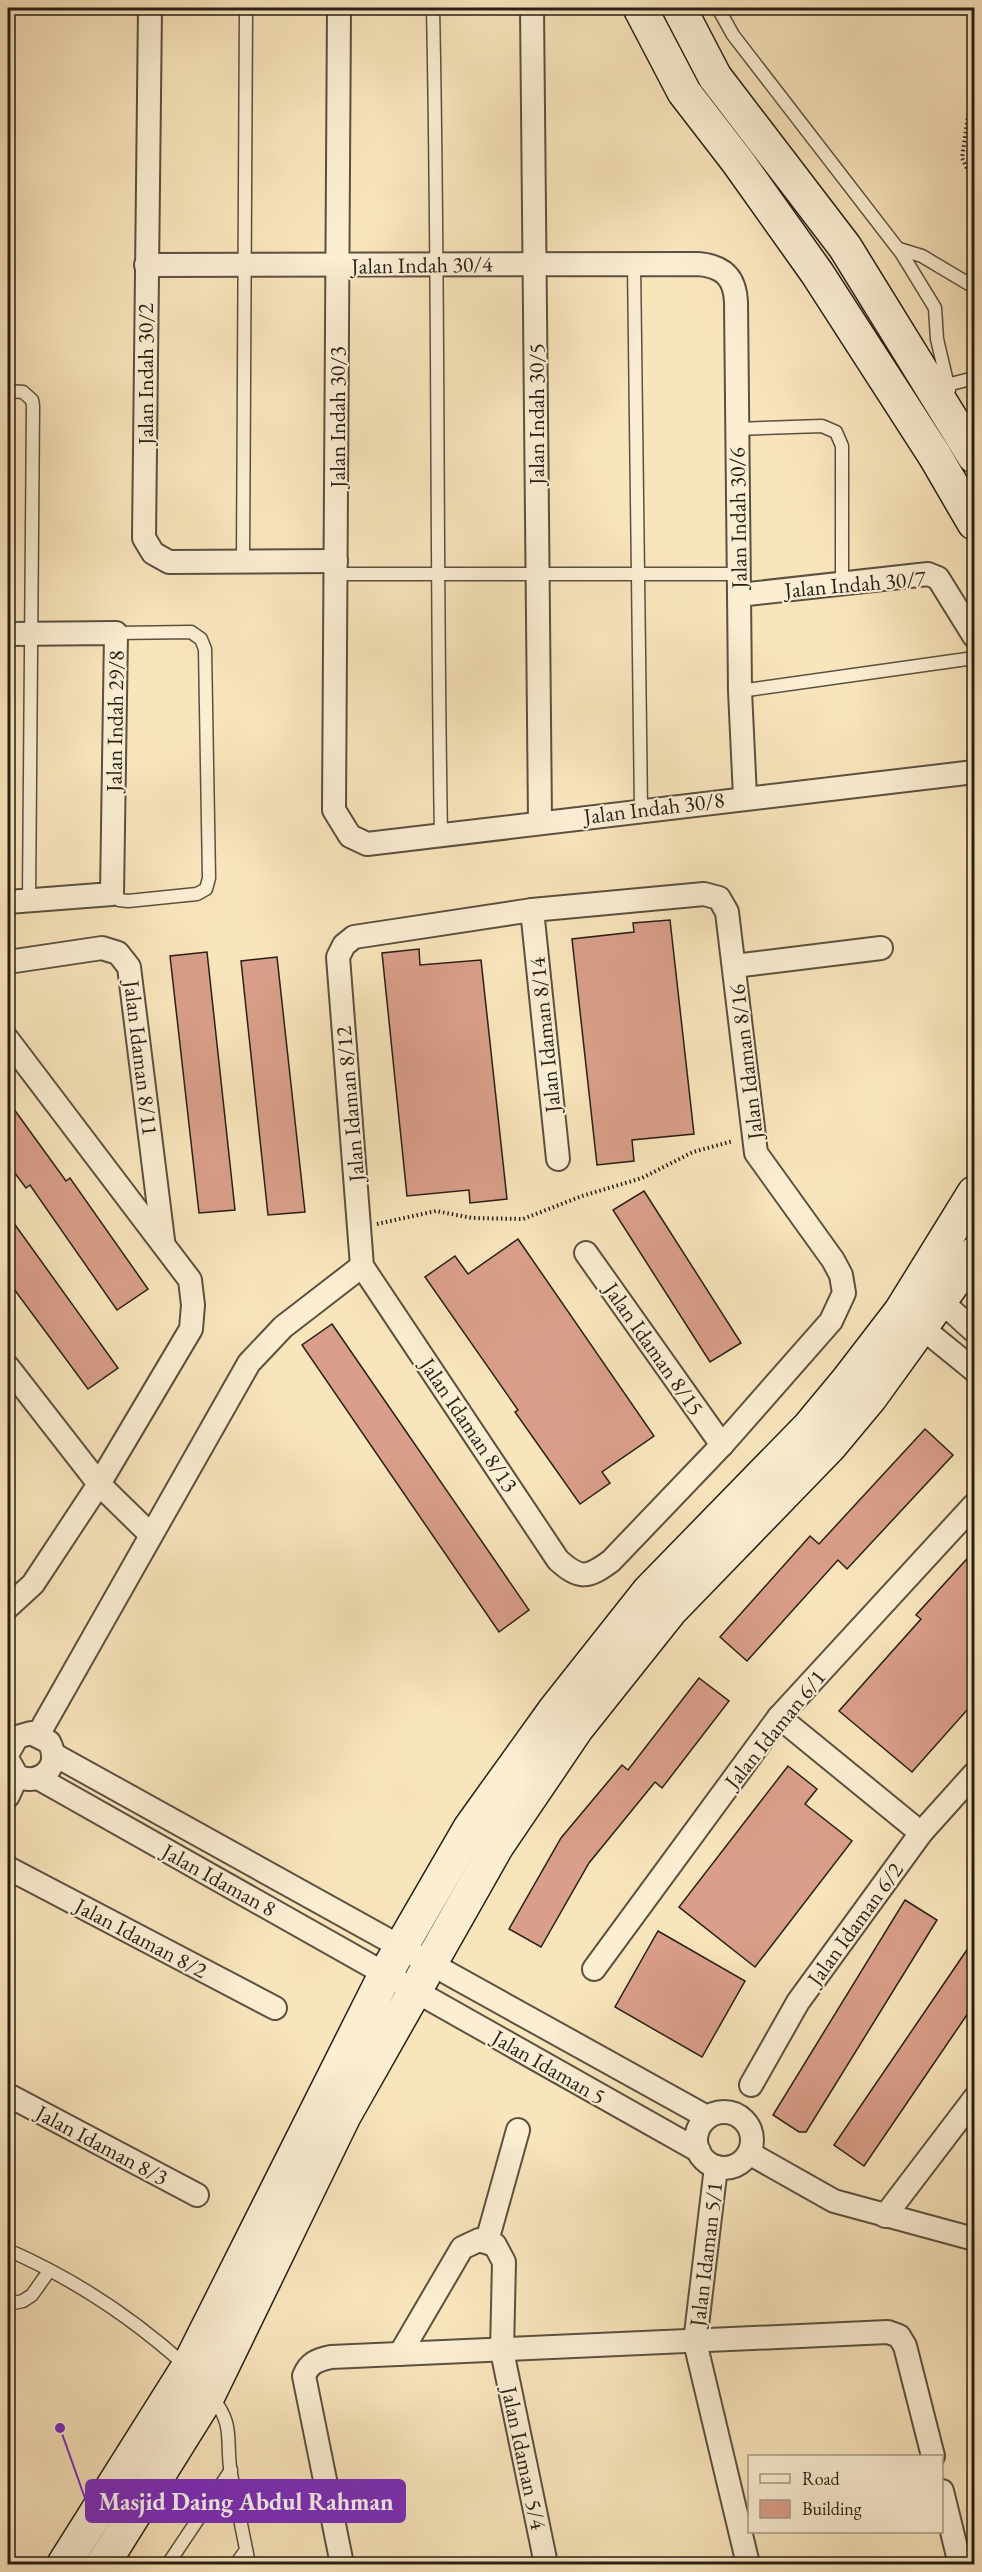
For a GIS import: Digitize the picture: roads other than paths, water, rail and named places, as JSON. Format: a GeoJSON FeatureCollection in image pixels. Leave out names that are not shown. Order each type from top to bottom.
{"type":"FeatureCollection","features":[{"type":"Feature","properties":{"kind":"main road"},"geometry":{"type":"LineString","coordinates":[[624,8],[654,59],[684,92],[738,162],[817,273],[975,523]]}},
{"type":"Feature","properties":{"kind":"main road"},"geometry":{"type":"LineString","coordinates":[[640,8],[684,92]]}},
{"type":"Feature","properties":{"kind":"main road"},"geometry":{"type":"LineString","coordinates":[[679,8],[715,77],[845,248],[974,455]]}},
{"type":"Feature","properties":{"kind":"main road"},"geometry":{"type":"LineString","coordinates":[[64,2565],[188,2367],[408,1969],[497,1846],[577,1728],[671,1610],[830,1446],[870,1398],[911,1319],[930,1291],[975,1193]]}},
{"type":"Feature","properties":{"kind":"main road"},"geometry":{"type":"LineString","coordinates":[[930,1291],[975,1254]]}},
{"type":"Feature","properties":{"kind":"main road"},"geometry":{"type":"LineString","coordinates":[[103,2565],[209,2394],[344,2116],[408,1969]]}},
{"type":"Feature","properties":{"kind":"street","name":"Jalan Indah 30/2"},"geometry":{"type":"LineString","coordinates":[[150,8],[144,538],[153,553],[169,562],[243,561],[336,567]]}},
{"type":"Feature","properties":{"kind":"street","name":"Jalan Indah 30/3"},"geometry":{"type":"LineString","coordinates":[[339,8],[334,810],[341,824]]}},
{"type":"Feature","properties":{"kind":"street","name":"Jalan Indah 30/5"},"geometry":{"type":"LineString","coordinates":[[532,8],[540,822]]}},
{"type":"Feature","properties":{"kind":"street","name":"Jalan Indah 30/4"},"geometry":{"type":"LineString","coordinates":[[146,265],[698,264]]}},
{"type":"Feature","properties":{"kind":"street","name":"Jalan Indah 30/6"},"geometry":{"type":"LineString","coordinates":[[698,264],[722,269],[731,278],[735,288],[740,691],[745,797]]}},
{"type":"Feature","properties":{"kind":"street","name":"Jalan Indah 30/7"},"geometry":{"type":"LineString","coordinates":[[739,585],[842,584],[928,574],[938,578],[975,636]]}},
{"type":"Feature","properties":{"kind":"street","name":"Jalan Indah 29/8"},"geometry":{"type":"LineString","coordinates":[[8,634],[116,633],[112,894]]}},
{"type":"Feature","properties":{"kind":"street","name":"Jalan Indah 30/8"},"geometry":{"type":"LineString","coordinates":[[341,824],[350,836],[367,844],[745,797],[975,772]]}},
{"type":"Feature","properties":{"kind":"street"},"geometry":{"type":"LineString","coordinates":[[18,901],[112,894]]}},
{"type":"Feature","properties":{"kind":"street","name":"Jalan Idaman 8/16"},"geometry":{"type":"LineString","coordinates":[[532,910],[704,894],[719,898],[728,912],[756,1153],[833,1260],[841,1275],[844,1293],[831,1321],[722,1445]]}},
{"type":"Feature","properties":{"kind":"street","name":"Jalan Idaman 8/12"},"geometry":{"type":"LineString","coordinates":[[362,1266],[338,957],[344,945],[354,937],[532,910]]}},
{"type":"Feature","properties":{"kind":"street","name":"Jalan Idaman 8/14"},"geometry":{"type":"LineString","coordinates":[[532,910],[558,1159]]}},
{"type":"Feature","properties":{"kind":"street","name":"Jalan Idaman 8/11"},"geometry":{"type":"LineString","coordinates":[[8,962],[102,948],[118,953],[129,967],[164,1242]]}},
{"type":"Feature","properties":{"kind":"street"},"geometry":{"type":"LineString","coordinates":[[734,966],[881,948]]}},
{"type":"Feature","properties":{"kind":"street","name":"Jalan Idaman 8/11"},"geometry":{"type":"LineString","coordinates":[[8,1040],[164,1242],[190,1280],[193,1305],[191,1329],[99,1484]]}},
{"type":"Feature","properties":{"kind":"street","name":"Jalan Idaman 8/15"},"geometry":{"type":"LineString","coordinates":[[586,1253],[722,1445]]}},
{"type":"Feature","properties":{"kind":"street"},"geometry":{"type":"LineString","coordinates":[[39,1735],[249,1363],[284,1327],[362,1266]]}},
{"type":"Feature","properties":{"kind":"street","name":"Jalan Idaman 8/13"},"geometry":{"type":"LineString","coordinates":[[362,1266],[558,1560],[571,1571],[583,1576],[597,1572],[611,1562],[722,1445]]}},
{"type":"Feature","properties":{"kind":"street"},"geometry":{"type":"LineString","coordinates":[[930,1291],[975,1331]]}},
{"type":"Feature","properties":{"kind":"street"},"geometry":{"type":"LineString","coordinates":[[911,1319],[975,1370]]}},
{"type":"Feature","properties":{"kind":"street"},"geometry":{"type":"LineString","coordinates":[[8,1367],[99,1484],[151,1535]]}},
{"type":"Feature","properties":{"kind":"street"},"geometry":{"type":"LineString","coordinates":[[8,1607],[33,1584],[99,1484]]}},
{"type":"Feature","properties":{"kind":"street","name":"Jalan Idaman 6/1"},"geometry":{"type":"LineString","coordinates":[[594,1970],[779,1717],[975,1505]]}},
{"type":"Feature","properties":{"kind":"street"},"geometry":{"type":"LineString","coordinates":[[779,1717],[921,1833]]}},
{"type":"Feature","properties":{"kind":"street"},"geometry":{"type":"LineString","coordinates":[[8,1753],[17,1737],[31,1733],[49,1742],[53,1754],[50,1769],[18,1777]]}},
{"type":"Feature","properties":{"kind":"street","name":"Jalan Idaman 8"},"geometry":{"type":"LineString","coordinates":[[53,1754],[218,1846],[408,1969]]}},
{"type":"Feature","properties":{"kind":"street","name":"Jalan Idaman 6/2"},"geometry":{"type":"LineString","coordinates":[[751,2085],[798,2002],[921,1833],[975,1774]]}},
{"type":"Feature","properties":{"kind":"street","name":"Jalan Idaman 8"},"geometry":{"type":"LineString","coordinates":[[18,1777],[206,1872],[408,1969]]}},
{"type":"Feature","properties":{"kind":"street"},"geometry":{"type":"LineString","coordinates":[[206,1872],[218,1846]]}},
{"type":"Feature","properties":{"kind":"street","name":"Jalan Idaman 8/2"},"geometry":{"type":"LineString","coordinates":[[8,1868],[274,2008]]}},
{"type":"Feature","properties":{"kind":"street","name":"Jalan Idaman 5"},"geometry":{"type":"LineString","coordinates":[[408,1969],[596,2053],[707,2117]]}},
{"type":"Feature","properties":{"kind":"street","name":"Jalan Idaman 5"},"geometry":{"type":"LineString","coordinates":[[408,1969],[699,2151]]}},
{"type":"Feature","properties":{"kind":"street","name":"Jalan Idaman 8/3"},"geometry":{"type":"LineString","coordinates":[[8,2095],[197,2195]]}},
{"type":"Feature","properties":{"kind":"street"},"geometry":{"type":"LineString","coordinates":[[885,2216],[975,2099]]}},
{"type":"Feature","properties":{"kind":"street"},"geometry":{"type":"LineString","coordinates":[[725,2112],[742,2118],[752,2135],[749,2153],[735,2166],[716,2166],[703,2158],[699,2151],[697,2133],[707,2117],[725,2112]]}},
{"type":"Feature","properties":{"kind":"street"},"geometry":{"type":"LineString","coordinates":[[400,2354],[462,2248],[470,2242],[487,2241],[518,2130]]}},
{"type":"Feature","properties":{"kind":"street"},"geometry":{"type":"LineString","coordinates":[[749,2153],[834,2201],[975,2239]]}},
{"type":"Feature","properties":{"kind":"street","name":"Jalan Idaman 5/1"},"geometry":{"type":"LineString","coordinates":[[695,2342],[716,2166]]}},
{"type":"Feature","properties":{"kind":"street","name":"Jalan Idaman 5/4"},"geometry":{"type":"LineString","coordinates":[[487,2241],[501,2252],[504,2262],[502,2351],[546,2565]]}},
{"type":"Feature","properties":{"kind":"street"},"geometry":{"type":"LineString","coordinates":[[342,2565],[305,2391],[304,2376],[308,2366],[318,2360],[400,2354],[888,2332],[899,2336],[905,2346],[932,2455]]}},
{"type":"Feature","properties":{"kind":"street"},"geometry":{"type":"LineString","coordinates":[[695,2342],[748,2565]]}},
{"type":"Feature","properties":{"kind":"street"},"geometry":{"type":"LineString","coordinates":[[943,2495],[960,2565]]}},
{"type":"Feature","properties":{"kind":"lane"},"geometry":{"type":"LineString","coordinates":[[243,561],[246,8]]}},
{"type":"Feature","properties":{"kind":"lane"},"geometry":{"type":"LineString","coordinates":[[433,8],[438,264],[436,574],[441,835]]}},
{"type":"Feature","properties":{"kind":"lane"},"geometry":{"type":"LineString","coordinates":[[718,8],[734,35],[898,249],[935,308],[937,339],[947,385],[974,455]]}},
{"type":"Feature","properties":{"kind":"lane"},"geometry":{"type":"LineString","coordinates":[[898,249],[922,256],[974,288]]}},
{"type":"Feature","properties":{"kind":"lane"},"geometry":{"type":"LineString","coordinates":[[634,264],[641,810]]}},
{"type":"Feature","properties":{"kind":"lane"},"geometry":{"type":"LineString","coordinates":[[947,385],[975,378]]}},
{"type":"Feature","properties":{"kind":"lane"},"geometry":{"type":"LineString","coordinates":[[8,391],[23,392],[32,400],[33,406],[31,634],[18,901]]}},
{"type":"Feature","properties":{"kind":"lane"},"geometry":{"type":"LineString","coordinates":[[737,429],[822,426],[836,432],[842,446],[842,584]]}},
{"type":"Feature","properties":{"kind":"lane"},"geometry":{"type":"LineString","coordinates":[[336,567],[436,574],[638,573],[739,585]]}},
{"type":"Feature","properties":{"kind":"lane"},"geometry":{"type":"LineString","coordinates":[[112,894],[119,900],[128,901],[197,894],[206,889],[209,878],[205,650],[201,639],[191,632],[116,633]]}},
{"type":"Feature","properties":{"kind":"lane"},"geometry":{"type":"LineString","coordinates":[[740,691],[975,658]]}},
{"type":"Feature","properties":{"kind":"lane"},"geometry":{"type":"LineString","coordinates":[[8,2250],[102,2302],[164,2346],[188,2367],[221,2408],[231,2446],[231,2470],[249,2565]]}},
{"type":"Feature","properties":{"kind":"lane"},"geometry":{"type":"LineString","coordinates":[[9,2302],[23,2301],[32,2295],[49,2271]]}},
{"type":"Feature","properties":{"kind":"lane"},"geometry":{"type":"LineString","coordinates":[[168,2565],[231,2470]]}},
{"type":"Feature","properties":{"kind":"lane"},"geometry":{"type":"LineString","coordinates":[[236,2565],[246,2550]]}},
{"type":"Feature","properties":{"kind":"place","name":"Masjid Daing Abdul Rahman"},"geometry":{"type":"Point","coordinates":[60,2428]}}]}
